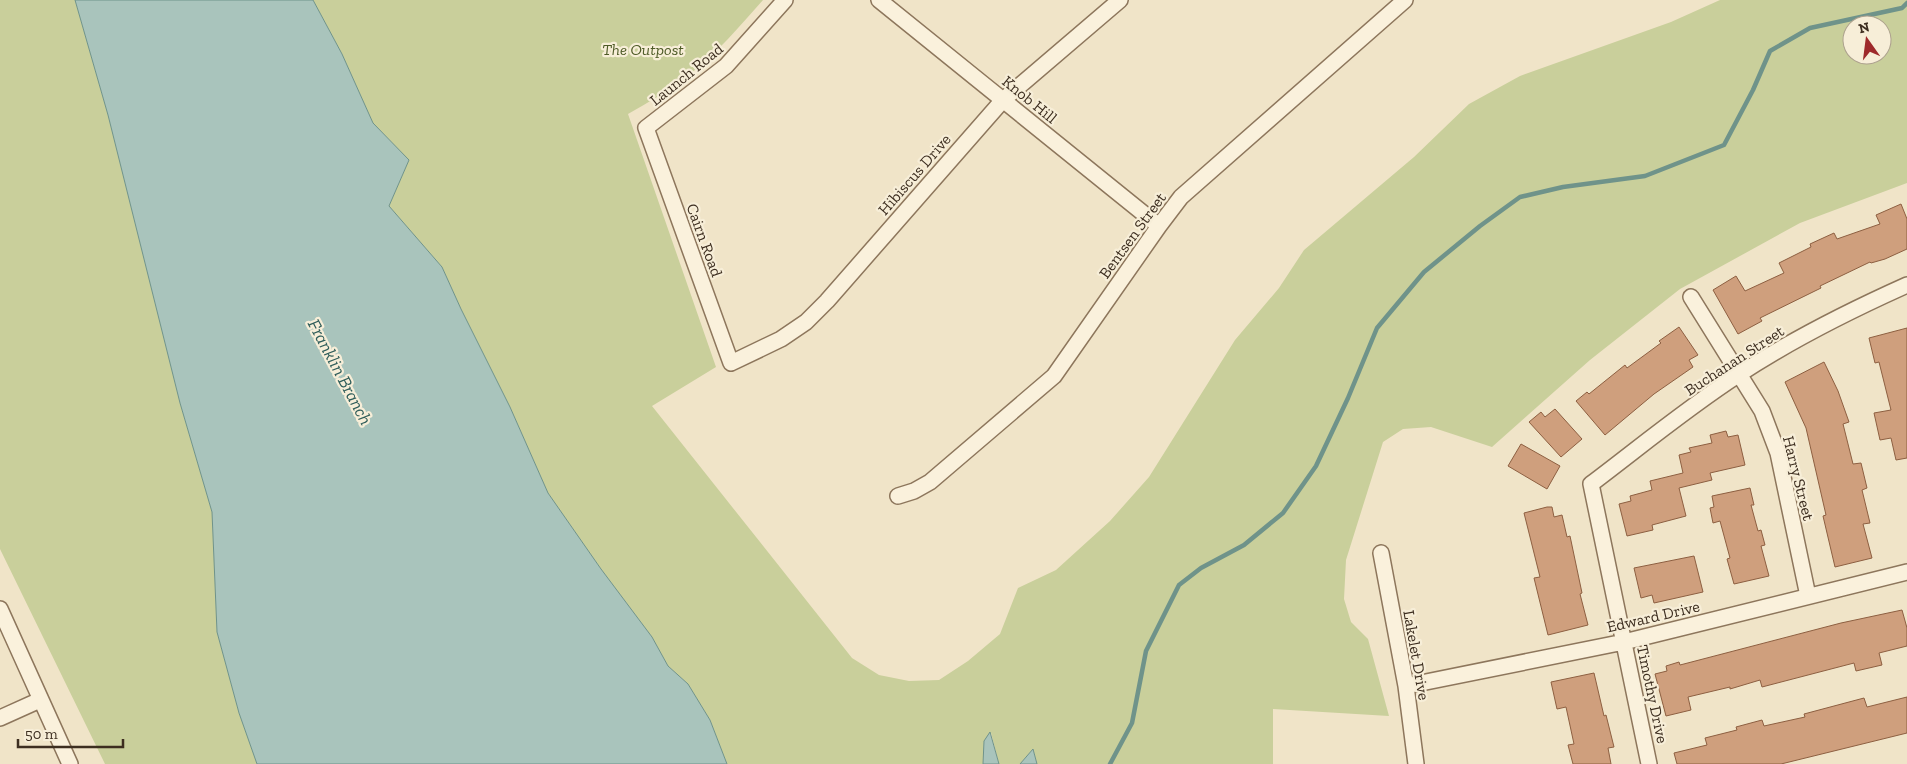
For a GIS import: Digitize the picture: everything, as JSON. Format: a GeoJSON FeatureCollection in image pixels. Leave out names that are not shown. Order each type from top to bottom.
{"type":"FeatureCollection","features":[{"type":"Feature","properties":{"kind":"street","name":"Launch Road"},"geometry":{"type":"LineString","coordinates":[[646,128],[726,66],[785,0]]}},
{"type":"Feature","properties":{"kind":"street","name":"Knob Hill"},"geometry":{"type":"LineString","coordinates":[[879,0],[1159,226]]}},
{"type":"Feature","properties":{"kind":"street","name":"Hibiscus Drive"},"geometry":{"type":"LineString","coordinates":[[731,363],[781,339],[806,322],[827,301],[1003,100],[1120,0]]}},
{"type":"Feature","properties":{"kind":"street","name":"Bentsen Street"},"geometry":{"type":"LineString","coordinates":[[898,496],[914,491],[930,482],[1054,376],[1181,197],[1405,0]]}},
{"type":"Feature","properties":{"kind":"street","name":"Cairn Road"},"geometry":{"type":"LineString","coordinates":[[646,128],[731,363]]}},
{"type":"Feature","properties":{"kind":"street","name":"Buchanan Street"},"geometry":{"type":"LineString","coordinates":[[1591,484],[1687,411],[1740,374],[1837,318],[1907,285]]}},
{"type":"Feature","properties":{"kind":"street","name":"Harry Street"},"geometry":{"type":"LineString","coordinates":[[1691,298],[1762,411],[1778,453],[1808,596]]}},
{"type":"Feature","properties":{"kind":"street","name":"Timothy Drive"},"geometry":{"type":"LineString","coordinates":[[1591,484],[1649,764]]}},
{"type":"Feature","properties":{"kind":"street","name":"Lakelet Drive"},"geometry":{"type":"LineString","coordinates":[[1381,553],[1406,686],[1416,764]]}},
{"type":"Feature","properties":{"kind":"street","name":"Edward Drive"},"geometry":{"type":"LineString","coordinates":[[1406,686],[1624,642],[1907,572]]}},
{"type":"Feature","properties":{"kind":"street"},"geometry":{"type":"LineString","coordinates":[[0,609],[70,764]]}},
{"type":"Feature","properties":{"kind":"street"},"geometry":{"type":"LineString","coordinates":[[0,718],[40,700]]}},
{"type":"Feature","properties":{"kind":"green space"},"geometry":{"type":"Polygon","coordinates":[[[0,0],[75,0],[108,115],[180,403],[212,512],[217,632],[239,713],[257,764],[105,764],[0,549],[0,0]]]}},
{"type":"Feature","properties":{"kind":"green space","name":"The Outpost"},"geometry":{"type":"Polygon","coordinates":[[[313,0],[763,0],[728,39],[700,66],[667,91],[628,114],[716,367],[652,406],[852,658],[879,675],[909,681],[939,680],[968,661],[1000,634],[1018,588],[1056,570],[1110,521],[1149,477],[1235,340],[1279,288],[1304,250],[1414,157],[1469,104],[1520,76],[1671,22],[1720,0],[1907,0],[1907,183],[1800,223],[1680,289],[1590,360],[1492,447],[1431,427],[1403,429],[1383,442],[1346,560],[1344,599],[1351,622],[1368,639],[1389,716],[1273,709],[1273,764],[1037,764],[1033,749],[1020,764],[999,764],[991,733],[984,741],[983,764],[727,764],[710,720],[688,684],[668,666],[652,637],[601,569],[548,493],[510,407],[442,267],[389,206],[409,160],[373,123],[342,54],[313,0]]]}},
{"type":"Feature","properties":{"kind":"water","name":"Franklin Branch"},"geometry":{"type":"Polygon","coordinates":[[[75,0],[313,0],[342,54],[373,123],[409,160],[389,206],[442,267],[510,407],[548,493],[601,569],[652,637],[668,666],[688,684],[710,720],[727,764],[257,764],[239,713],[217,632],[212,512],[180,403],[108,115],[75,0]]]}},
{"type":"Feature","properties":{"kind":"water"},"geometry":{"type":"Polygon","coordinates":[[[990,732],[999,764],[983,764],[984,741],[990,732]]]}},
{"type":"Feature","properties":{"kind":"water"},"geometry":{"type":"Polygon","coordinates":[[[1033,749],[1037,764],[1020,764],[1033,749]]]}},
{"type":"Feature","properties":{"kind":"building"},"geometry":{"type":"Polygon","coordinates":[[[1901,204],[1907,219],[1907,249],[1885,259],[1870,262],[1820,286],[1821,288],[1760,318],[1762,321],[1738,334],[1713,290],[1736,276],[1745,291],[1784,273],[1779,263],[1811,247],[1810,244],[1834,233],[1837,239],[1880,224],[1876,215],[1901,204]]]}},
{"type":"Feature","properties":{"kind":"building"},"geometry":{"type":"Polygon","coordinates":[[[1679,327],[1698,355],[1689,360],[1693,367],[1654,394],[1605,435],[1576,401],[1587,392],[1589,394],[1625,365],[1627,368],[1679,327]]]}},
{"type":"Feature","properties":{"kind":"building"},"geometry":{"type":"Polygon","coordinates":[[[1907,328],[1907,458],[1896,460],[1891,438],[1880,440],[1874,413],[1891,410],[1879,362],[1875,363],[1869,338],[1907,328]]]}},
{"type":"Feature","properties":{"kind":"building"},"geometry":{"type":"Polygon","coordinates":[[[1824,362],[1838,391],[1849,422],[1843,424],[1853,464],[1861,463],[1867,488],[1862,490],[1870,523],[1863,524],[1872,558],[1835,567],[1823,516],[1826,515],[1806,428],[1785,382],[1824,362]]]}},
{"type":"Feature","properties":{"kind":"building"},"geometry":{"type":"Polygon","coordinates":[[[1555,409],[1582,439],[1561,457],[1529,422],[1541,412],[1545,417],[1555,409]]]}},
{"type":"Feature","properties":{"kind":"building"},"geometry":{"type":"Polygon","coordinates":[[[1726,431],[1728,437],[1738,435],[1745,465],[1710,473],[1712,480],[1679,488],[1686,516],[1652,525],[1653,530],[1627,536],[1619,504],[1631,501],[1630,496],[1652,490],[1650,481],[1683,473],[1679,455],[1691,452],[1689,448],[1712,443],[1710,435],[1726,431]]]}},
{"type":"Feature","properties":{"kind":"building"},"geometry":{"type":"Polygon","coordinates":[[[1521,444],[1560,466],[1547,489],[1508,466],[1521,444]]]}},
{"type":"Feature","properties":{"kind":"building"},"geometry":{"type":"Polygon","coordinates":[[[1750,488],[1754,505],[1751,505],[1758,531],[1761,530],[1765,545],[1761,546],[1769,576],[1734,584],[1727,559],[1730,558],[1720,521],[1713,523],[1710,508],[1714,507],[1712,496],[1750,488]]]}},
{"type":"Feature","properties":{"kind":"building"},"geometry":{"type":"Polygon","coordinates":[[[1552,507],[1554,517],[1562,515],[1567,537],[1570,536],[1582,593],[1580,594],[1588,625],[1548,635],[1534,578],[1540,577],[1524,513],[1552,507]]]}},
{"type":"Feature","properties":{"kind":"building"},"geometry":{"type":"Polygon","coordinates":[[[1694,556],[1703,592],[1654,603],[1652,595],[1641,598],[1634,568],[1694,556]]]}},
{"type":"Feature","properties":{"kind":"building"},"geometry":{"type":"Polygon","coordinates":[[[1902,610],[1907,628],[1907,646],[1879,653],[1882,665],[1856,671],[1854,663],[1762,687],[1760,680],[1730,689],[1730,687],[1688,697],[1691,710],[1666,716],[1655,674],[1667,671],[1666,666],[1679,662],[1680,665],[1841,623],[1902,610]]]}},
{"type":"Feature","properties":{"kind":"building"},"geometry":{"type":"Polygon","coordinates":[[[1594,673],[1604,716],[1606,715],[1614,747],[1608,748],[1611,764],[1573,764],[1568,745],[1574,744],[1566,707],[1557,709],[1551,682],[1594,673]]]}},
{"type":"Feature","properties":{"kind":"building"},"geometry":{"type":"Polygon","coordinates":[[[1907,697],[1907,733],[1781,764],[1677,764],[1674,753],[1707,745],[1705,738],[1737,730],[1736,727],[1762,720],[1764,726],[1805,717],[1804,714],[1864,698],[1867,707],[1907,697]]]}},
{"type":"Feature","properties":{"kind":"waterway"},"geometry":{"type":"LineString","coordinates":[[1110,764],[1132,723],[1146,651],[1179,585],[1201,568],[1244,545],[1283,513],[1316,466],[1348,398],[1377,328],[1424,272],[1480,226],[1520,197],[1563,187],[1645,176],[1724,145],[1753,90],[1770,51],[1810,28],[1902,8],[1907,3]]}}]}
